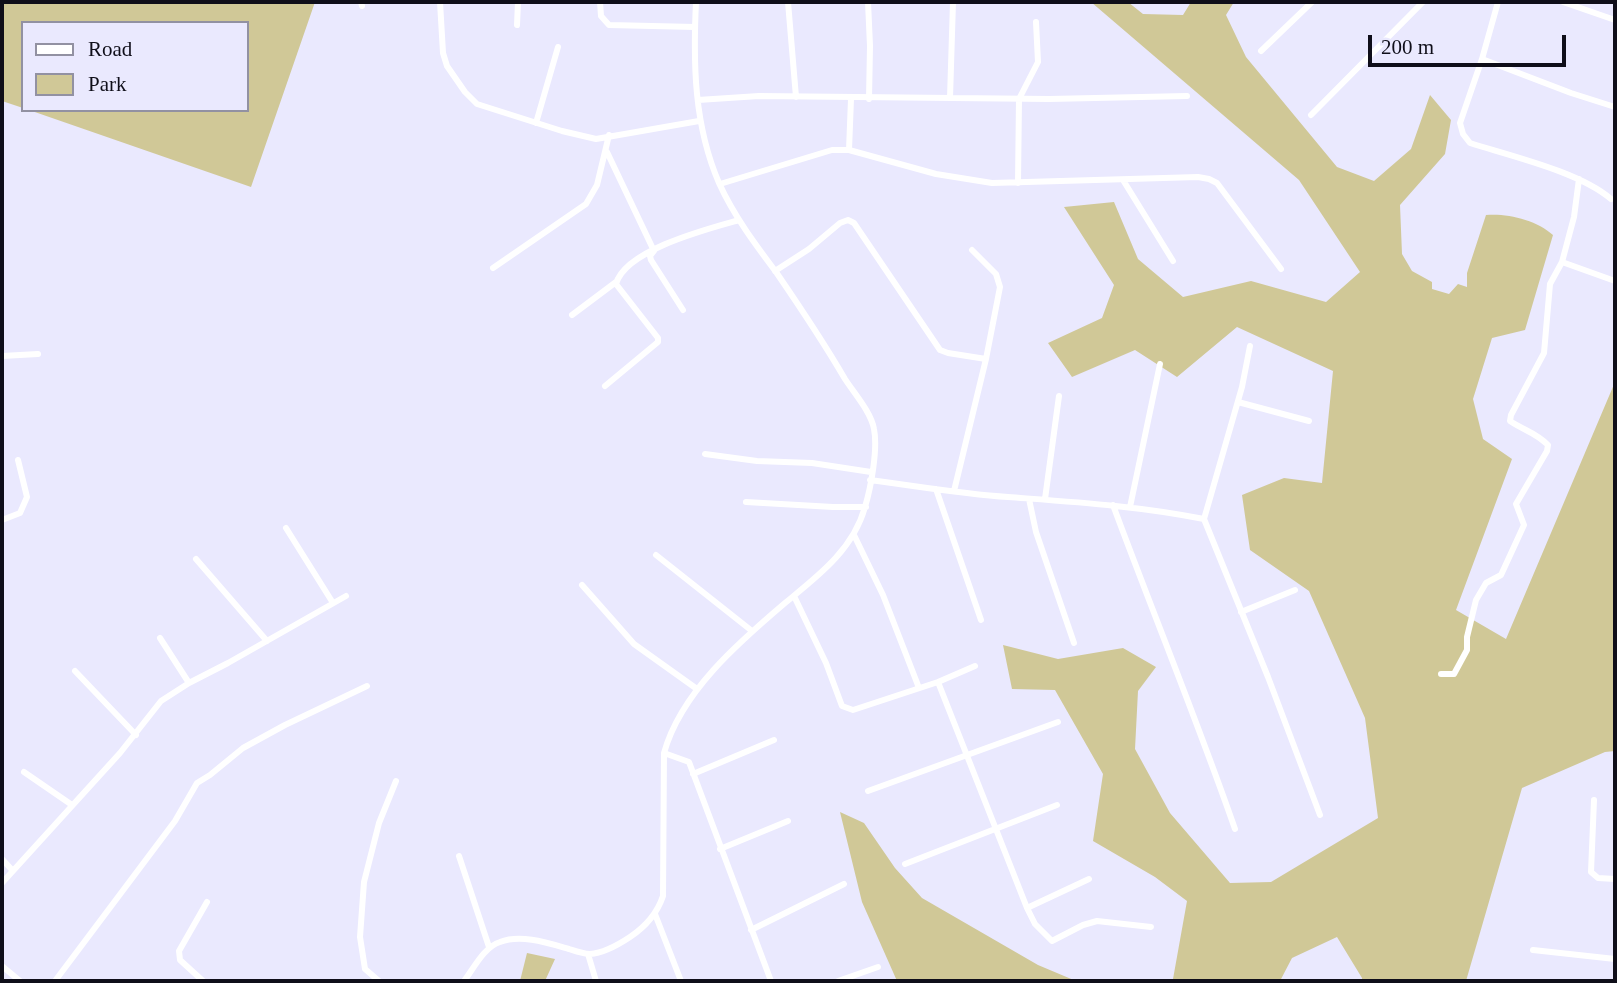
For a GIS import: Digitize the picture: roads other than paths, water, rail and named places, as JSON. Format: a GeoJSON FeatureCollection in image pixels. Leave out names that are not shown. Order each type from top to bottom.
{"type":"FeatureCollection","features":[{"type":"Feature","properties":{"kind":"street"},"geometry":{"type":"LineString","coordinates":[[439,2],[443,52],[447,66],[477,104],[587,139],[699,121]]}},
{"type":"Feature","properties":{"kind":"street"},"geometry":{"type":"LineString","coordinates":[[517,25],[518,2]]}},
{"type":"Feature","properties":{"kind":"street"},"geometry":{"type":"LineString","coordinates":[[600,2],[601,16],[609,25],[695,27]]}},
{"type":"Feature","properties":{"kind":"street"},"geometry":{"type":"LineString","coordinates":[[464,981],[489,947],[501,941],[540,941],[588,954],[621,943],[639,931],[655,914],[663,896],[666,743],[697,689],[752,631],[842,553],[854,535],[866,507],[875,450],[873,424],[827,348],[738,220],[720,184],[703,139],[699,121],[696,2]]}},
{"type":"Feature","properties":{"kind":"street"},"geometry":{"type":"LineString","coordinates":[[788,2],[796,97]]}},
{"type":"Feature","properties":{"kind":"street"},"geometry":{"type":"LineString","coordinates":[[868,2],[869,99]]}},
{"type":"Feature","properties":{"kind":"street"},"geometry":{"type":"LineString","coordinates":[[950,97],[953,2]]}},
{"type":"Feature","properties":{"kind":"street"},"geometry":{"type":"LineString","coordinates":[[1261,51],[1312,2]]}},
{"type":"Feature","properties":{"kind":"street"},"geometry":{"type":"LineString","coordinates":[[1311,115],[1423,2]]}},
{"type":"Feature","properties":{"kind":"street"},"geometry":{"type":"LineString","coordinates":[[1498,2],[1460,123],[1463,134],[1470,143],[1579,179],[1599,189],[1611,200]]}},
{"type":"Feature","properties":{"kind":"street"},"geometry":{"type":"LineString","coordinates":[[1563,2],[1615,20]]}},
{"type":"Feature","properties":{"kind":"street"},"geometry":{"type":"LineString","coordinates":[[1018,183],[1019,99],[1038,62],[1036,22]]}},
{"type":"Feature","properties":{"kind":"street"},"geometry":{"type":"LineString","coordinates":[[536,123],[558,47]]}},
{"type":"Feature","properties":{"kind":"street"},"geometry":{"type":"LineString","coordinates":[[1482,59],[1615,107]]}},
{"type":"Feature","properties":{"kind":"street"},"geometry":{"type":"LineString","coordinates":[[698,100],[759,96],[852,99],[1187,96]]}},
{"type":"Feature","properties":{"kind":"street"},"geometry":{"type":"LineString","coordinates":[[849,150],[852,99]]}},
{"type":"Feature","properties":{"kind":"street"},"geometry":{"type":"LineString","coordinates":[[493,268],[586,204],[597,185],[609,135]]}},
{"type":"Feature","properties":{"kind":"street"},"geometry":{"type":"LineString","coordinates":[[720,184],[832,150],[849,150],[936,174],[992,183],[1209,179],[1217,183],[1281,269]]}},
{"type":"Feature","properties":{"kind":"street"},"geometry":{"type":"LineString","coordinates":[[607,152],[654,251]]}},
{"type":"Feature","properties":{"kind":"street"},"geometry":{"type":"LineString","coordinates":[[1441,674],[1454,674],[1467,650],[1467,637],[1476,600],[1486,583],[1502,575],[1524,525],[1516,504],[1547,451],[1548,445],[1536,433],[1510,421],[1544,353],[1550,284],[1562,262],[1574,217],[1579,179]]}},
{"type":"Feature","properties":{"kind":"street"},"geometry":{"type":"LineString","coordinates":[[1123,180],[1173,261]]}},
{"type":"Feature","properties":{"kind":"street"},"geometry":{"type":"LineString","coordinates":[[572,315],[616,282],[633,262],[676,238],[738,220]]}},
{"type":"Feature","properties":{"kind":"street"},"geometry":{"type":"LineString","coordinates":[[775,271],[809,249],[840,223],[848,220],[854,223],[940,349],[948,354],[986,359]]}},
{"type":"Feature","properties":{"kind":"street"},"geometry":{"type":"LineString","coordinates":[[954,491],[986,359],[1000,287],[996,274],[972,250]]}},
{"type":"Feature","properties":{"kind":"street"},"geometry":{"type":"LineString","coordinates":[[654,251],[650,256],[651,260],[683,310]]}},
{"type":"Feature","properties":{"kind":"street"},"geometry":{"type":"LineString","coordinates":[[1562,262],[1615,281]]}},
{"type":"Feature","properties":{"kind":"street"},"geometry":{"type":"LineString","coordinates":[[605,386],[658,342],[658,338],[626,300],[616,282]]}},
{"type":"Feature","properties":{"kind":"street"},"geometry":{"type":"LineString","coordinates":[[1250,346],[1238,402],[1204,519],[1268,677],[1320,816]]}},
{"type":"Feature","properties":{"kind":"street"},"geometry":{"type":"LineString","coordinates":[[2,356],[38,354]]}},
{"type":"Feature","properties":{"kind":"street"},"geometry":{"type":"LineString","coordinates":[[1130,507],[1160,364]]}},
{"type":"Feature","properties":{"kind":"street"},"geometry":{"type":"LineString","coordinates":[[1045,499],[1059,396]]}},
{"type":"Feature","properties":{"kind":"street"},"geometry":{"type":"LineString","coordinates":[[1238,402],[1309,422]]}},
{"type":"Feature","properties":{"kind":"street"},"geometry":{"type":"LineString","coordinates":[[705,454],[757,461],[812,463],[871,472]]}},
{"type":"Feature","properties":{"kind":"street"},"geometry":{"type":"LineString","coordinates":[[2,520],[20,513],[27,497],[18,460]]}},
{"type":"Feature","properties":{"kind":"street"},"geometry":{"type":"LineString","coordinates":[[870,481],[1029,499],[1113,505],[1204,519]]}},
{"type":"Feature","properties":{"kind":"street"},"geometry":{"type":"LineString","coordinates":[[936,489],[981,620]]}},
{"type":"Feature","properties":{"kind":"street"},"geometry":{"type":"LineString","coordinates":[[1029,499],[1036,532],[1073,643]]}},
{"type":"Feature","properties":{"kind":"street"},"geometry":{"type":"LineString","coordinates":[[746,502],[866,507]]}},
{"type":"Feature","properties":{"kind":"street"},"geometry":{"type":"LineString","coordinates":[[1113,505],[1235,829]]}},
{"type":"Feature","properties":{"kind":"street"},"geometry":{"type":"LineString","coordinates":[[286,528],[333,603]]}},
{"type":"Feature","properties":{"kind":"street"},"geometry":{"type":"LineString","coordinates":[[854,535],[883,595],[919,688]]}},
{"type":"Feature","properties":{"kind":"street"},"geometry":{"type":"LineString","coordinates":[[656,555],[752,631]]}},
{"type":"Feature","properties":{"kind":"street"},"geometry":{"type":"LineString","coordinates":[[197,559],[267,641]]}},
{"type":"Feature","properties":{"kind":"street"},"geometry":{"type":"LineString","coordinates":[[582,585],[634,644],[697,689]]}},
{"type":"Feature","properties":{"kind":"street"},"geometry":{"type":"LineString","coordinates":[[1241,612],[1295,590]]}},
{"type":"Feature","properties":{"kind":"street"},"geometry":{"type":"LineString","coordinates":[[2,883],[136,735],[162,701],[189,682],[346,596]]}},
{"type":"Feature","properties":{"kind":"street"},"geometry":{"type":"LineString","coordinates":[[794,596],[826,663],[842,706],[853,710],[975,666]]}},
{"type":"Feature","properties":{"kind":"street"},"geometry":{"type":"LineString","coordinates":[[160,638],[189,682]]}},
{"type":"Feature","properties":{"kind":"street"},"geometry":{"type":"LineString","coordinates":[[75,671],[136,735]]}},
{"type":"Feature","properties":{"kind":"street"},"geometry":{"type":"LineString","coordinates":[[938,681],[1035,924],[1052,941],[1097,921],[1151,927]]}},
{"type":"Feature","properties":{"kind":"street"},"geometry":{"type":"LineString","coordinates":[[55,981],[175,821],[197,783],[243,748],[367,686]]}},
{"type":"Feature","properties":{"kind":"street"},"geometry":{"type":"LineString","coordinates":[[868,791],[1058,722]]}},
{"type":"Feature","properties":{"kind":"street"},"geometry":{"type":"LineString","coordinates":[[693,774],[774,740]]}},
{"type":"Feature","properties":{"kind":"street"},"geometry":{"type":"LineString","coordinates":[[664,753],[689,762],[771,981]]}},
{"type":"Feature","properties":{"kind":"street"},"geometry":{"type":"LineString","coordinates":[[24,772],[72,805]]}},
{"type":"Feature","properties":{"kind":"street"},"geometry":{"type":"LineString","coordinates":[[379,981],[365,969],[360,937],[364,882],[379,823],[396,781]]}},
{"type":"Feature","properties":{"kind":"street"},"geometry":{"type":"LineString","coordinates":[[1594,800],[1591,872],[1598,878],[1615,879]]}},
{"type":"Feature","properties":{"kind":"street"},"geometry":{"type":"LineString","coordinates":[[905,864],[1057,806]]}},
{"type":"Feature","properties":{"kind":"street"},"geometry":{"type":"LineString","coordinates":[[720,849],[788,821]]}},
{"type":"Feature","properties":{"kind":"street"},"geometry":{"type":"LineString","coordinates":[[459,856],[489,947]]}},
{"type":"Feature","properties":{"kind":"street"},"geometry":{"type":"LineString","coordinates":[[2,859],[13,871]]}},
{"type":"Feature","properties":{"kind":"street"},"geometry":{"type":"LineString","coordinates":[[1027,908],[1088,879]]}},
{"type":"Feature","properties":{"kind":"street"},"geometry":{"type":"LineString","coordinates":[[751,930],[844,884]]}},
{"type":"Feature","properties":{"kind":"street"},"geometry":{"type":"LineString","coordinates":[[203,981],[180,960],[179,951],[207,902]]}},
{"type":"Feature","properties":{"kind":"street"},"geometry":{"type":"LineString","coordinates":[[655,914],[681,981]]}},
{"type":"Feature","properties":{"kind":"street"},"geometry":{"type":"LineString","coordinates":[[1532,950],[1615,959]]}},
{"type":"Feature","properties":{"kind":"street"},"geometry":{"type":"LineString","coordinates":[[588,954],[596,981]]}},
{"type":"Feature","properties":{"kind":"street"},"geometry":{"type":"LineString","coordinates":[[2,966],[20,981]]}},
{"type":"Feature","properties":{"kind":"street"},"geometry":{"type":"LineString","coordinates":[[838,981],[878,967]]}},
{"type":"Feature","properties":{"kind":"street"},"geometry":{"type":"LineString","coordinates":[[5,981],[12,974]]}}]}
